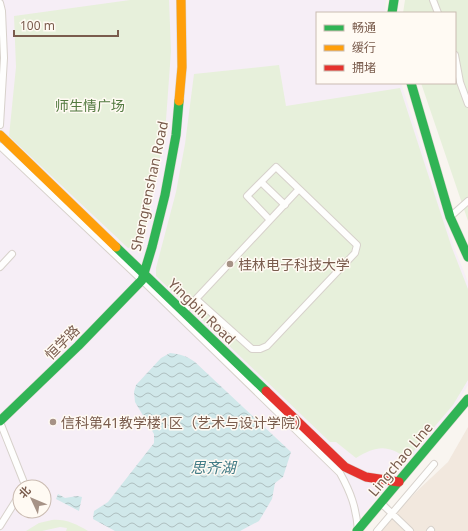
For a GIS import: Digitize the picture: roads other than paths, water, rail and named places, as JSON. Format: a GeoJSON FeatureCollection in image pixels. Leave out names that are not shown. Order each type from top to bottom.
{"type":"FeatureCollection","features":[{"type":"Feature","properties":{"kind":"street","name":"Shengrenshan Road"},"geometry":{"type":"LineString","coordinates":[[143,277],[165,195],[176,136],[182,68],[181,0]]}},
{"type":"Feature","properties":{"kind":"street"},"geometry":{"type":"LineString","coordinates":[[392,12],[394,0]]}},
{"type":"Feature","properties":{"kind":"street"},"geometry":{"type":"LineString","coordinates":[[433,0],[438,12]]}},
{"type":"Feature","properties":{"kind":"street"},"geometry":{"type":"LineString","coordinates":[[0,3],[2,11],[4,58],[3,95],[0,125]]}},
{"type":"Feature","properties":{"kind":"street"},"geometry":{"type":"LineString","coordinates":[[456,60],[460,82],[468,104]]}},
{"type":"Feature","properties":{"kind":"street"},"geometry":{"type":"LineString","coordinates":[[411,84],[450,217],[468,257]]}},
{"type":"Feature","properties":{"kind":"street","name":"Yingbin Road"},"geometry":{"type":"LineString","coordinates":[[0,135],[340,473],[355,504],[357,530]]}},
{"type":"Feature","properties":{"kind":"street","name":"Yingbin Road"},"geometry":{"type":"LineString","coordinates":[[0,146],[143,277],[184,312],[345,468],[366,477],[399,482]]}},
{"type":"Feature","properties":{"kind":"street"},"geometry":{"type":"LineString","coordinates":[[196,299],[252,349],[260,349],[267,346],[355,253],[356,244],[276,167],[247,196],[270,220]]}},
{"type":"Feature","properties":{"kind":"street"},"geometry":{"type":"LineString","coordinates":[[261,182],[284,204]]}},
{"type":"Feature","properties":{"kind":"street"},"geometry":{"type":"LineString","coordinates":[[184,312],[284,204],[300,189]]}},
{"type":"Feature","properties":{"kind":"street"},"geometry":{"type":"LineString","coordinates":[[450,217],[468,201]]}},
{"type":"Feature","properties":{"kind":"street"},"geometry":{"type":"LineString","coordinates":[[0,267],[12,254]]}},
{"type":"Feature","properties":{"kind":"street","name":"恒学路"},"geometry":{"type":"LineString","coordinates":[[0,422],[78,346],[143,277]]}},
{"type":"Feature","properties":{"kind":"street","name":"Lingchao Line"},"geometry":{"type":"LineString","coordinates":[[357,530],[466,402]]}},
{"type":"Feature","properties":{"kind":"street"},"geometry":{"type":"LineString","coordinates":[[0,422],[24,479]]}},
{"type":"Feature","properties":{"kind":"street"},"geometry":{"type":"LineString","coordinates":[[377,531],[434,464]]}},
{"type":"Feature","properties":{"kind":"street"},"geometry":{"type":"LineString","coordinates":[[381,503],[410,531]]}},
{"type":"Feature","properties":{"kind":"street"},"geometry":{"type":"LineString","coordinates":[[0,526],[12,507]]}},
{"type":"Feature","properties":{"kind":"water","name":"思齐湖"},"geometry":{"type":"Polygon","coordinates":[[[170,353],[189,358],[195,362],[291,452],[283,477],[275,483],[272,499],[259,521],[240,531],[115,531],[93,519],[94,511],[108,502],[154,443],[154,434],[135,402],[134,392],[136,385],[161,358],[170,353]]]}},
{"type":"Feature","properties":{"kind":"water"},"geometry":{"type":"Polygon","coordinates":[[[58,494],[65,498],[77,496],[82,497],[79,511],[56,499],[58,494]]]}},
{"type":"Feature","properties":{"kind":"place","name":"桂林电子科技大学"},"geometry":{"type":"Point","coordinates":[230,264]}},
{"type":"Feature","properties":{"kind":"place","name":"信科第41教学楼1区（艺术与设计学院）"},"geometry":{"type":"Point","coordinates":[53,422]}},
{"type":"Feature","properties":{"kind":"park label","name":"师生情广场"},"geometry":{"type":"Point","coordinates":[90,105]}}]}
